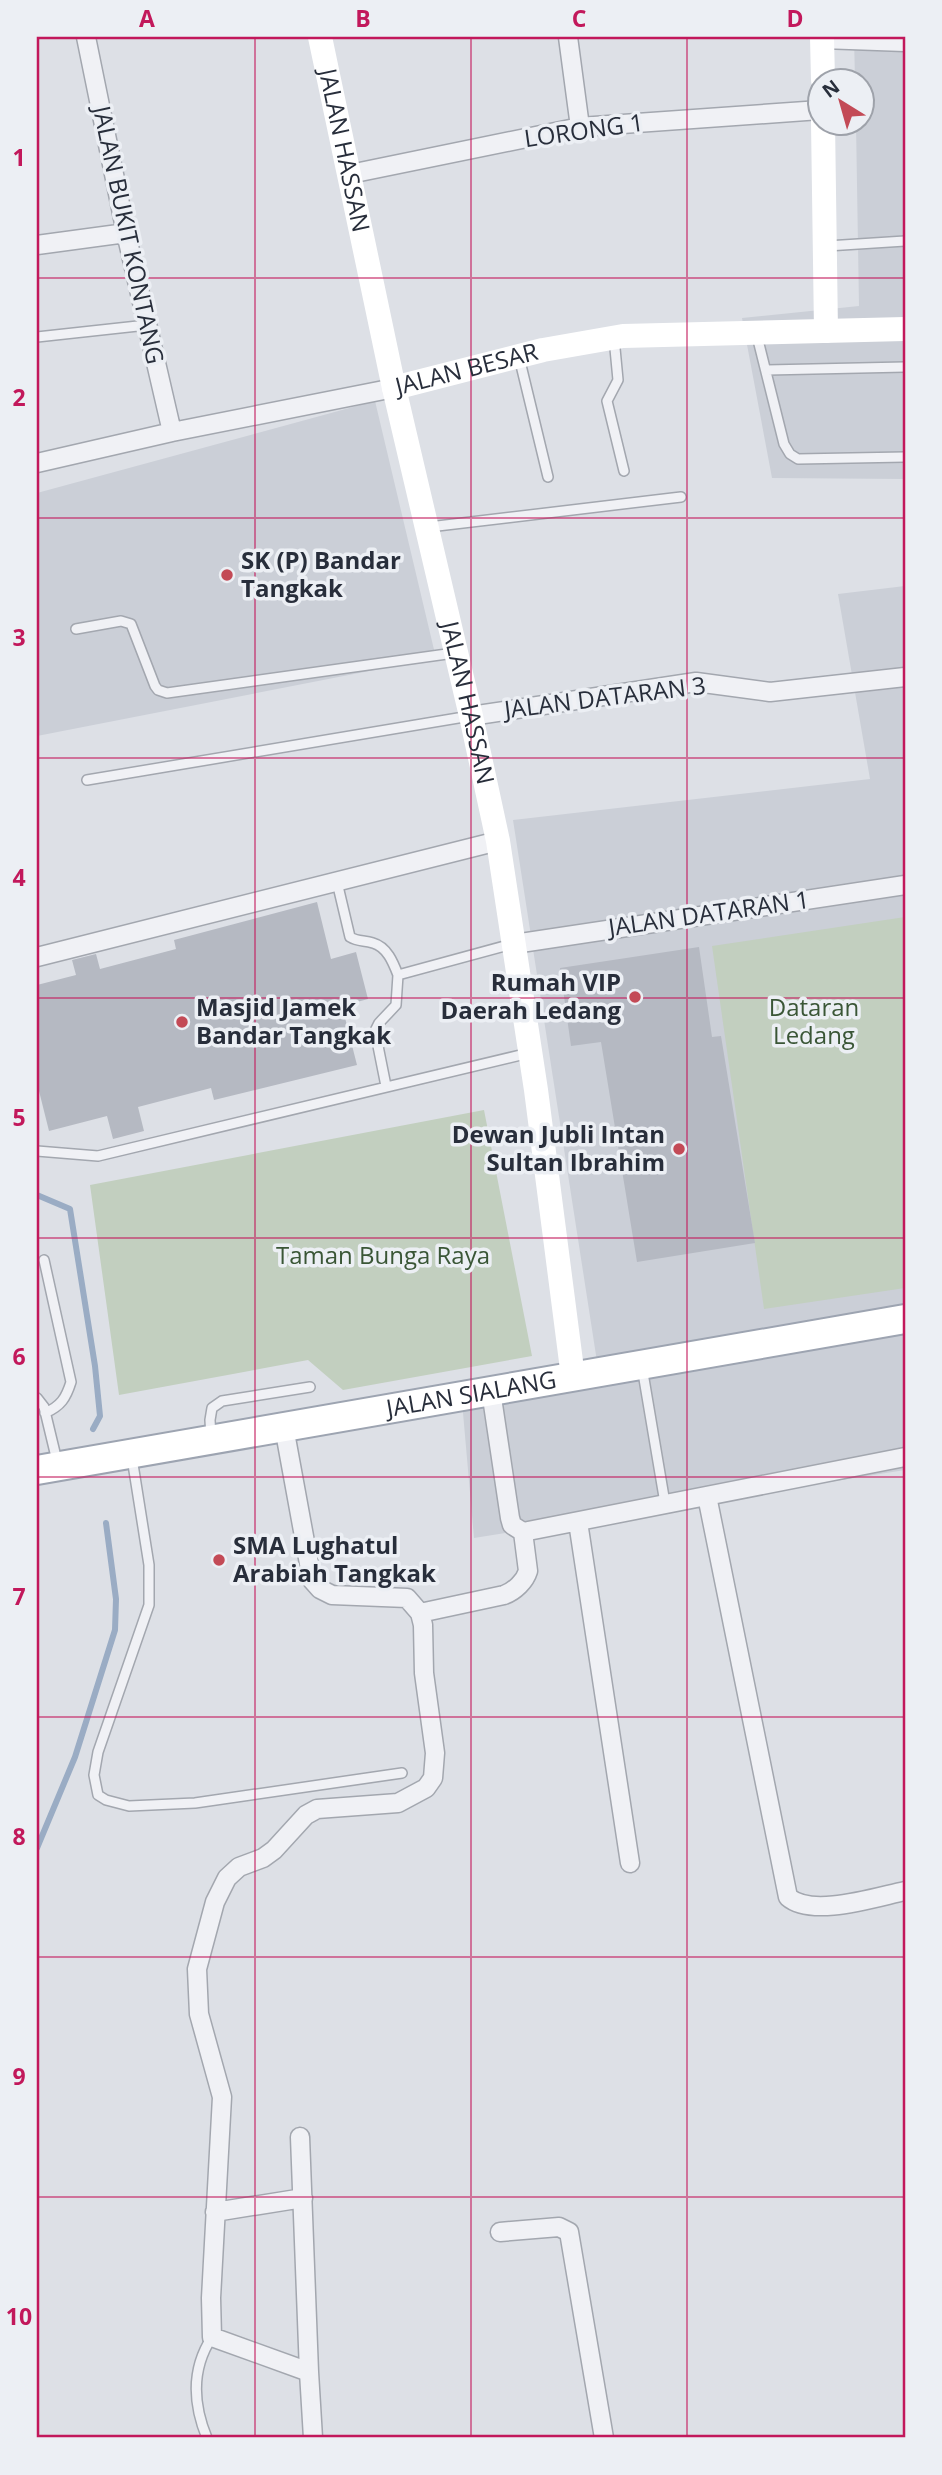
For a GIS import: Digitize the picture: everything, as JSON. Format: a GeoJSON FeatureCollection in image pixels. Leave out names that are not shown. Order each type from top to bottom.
{"type":"FeatureCollection","features":[{"type":"Feature","properties":{"kind":"main road","name":"JALAN SIALANG"},"geometry":{"type":"LineString","coordinates":[[48,1468],[905,1319]]}},
{"type":"Feature","properties":{"kind":"street","name":"JALAN BUKIT KONTANG"},"geometry":{"type":"LineString","coordinates":[[86,37],[126,233],[172,432]]}},
{"type":"Feature","properties":{"kind":"street","name":"JALAN HASSAN"},"geometry":{"type":"LineString","coordinates":[[320,37],[394,388],[498,841],[530,1053],[573,1377]]}},
{"type":"Feature","properties":{"kind":"street"},"geometry":{"type":"LineString","coordinates":[[568,37],[580,127]]}},
{"type":"Feature","properties":{"kind":"street"},"geometry":{"type":"LineString","coordinates":[[823,66],[822,38],[894,40]]}},
{"type":"Feature","properties":{"kind":"street","name":"LORONG 1"},"geometry":{"type":"LineString","coordinates":[[350,174],[580,127],[806,111]]}},
{"type":"Feature","properties":{"kind":"street"},"geometry":{"type":"LineString","coordinates":[[823,136],[826,331]]}},
{"type":"Feature","properties":{"kind":"street"},"geometry":{"type":"LineString","coordinates":[[37,245],[126,233]]}},
{"type":"Feature","properties":{"kind":"street","name":"JALAN BESAR"},"geometry":{"type":"LineString","coordinates":[[37,463],[172,432],[394,388],[519,357],[614,338],[905,329]]}},
{"type":"Feature","properties":{"kind":"street","name":"JALAN DATARAN 3"},"geometry":{"type":"LineString","coordinates":[[471,716],[696,682],[770,692],[905,677]]}},
{"type":"Feature","properties":{"kind":"street"},"geometry":{"type":"LineString","coordinates":[[37,957],[498,841]]}},
{"type":"Feature","properties":{"kind":"street","name":"JALAN DATARAN 1"},"geometry":{"type":"LineString","coordinates":[[514,944],[905,885]]}},
{"type":"Feature","properties":{"kind":"street"},"geometry":{"type":"LineString","coordinates":[[491,1391],[510,1518],[512,1525],[523,1532],[905,1457]]}},
{"type":"Feature","properties":{"kind":"street"},"geometry":{"type":"LineString","coordinates":[[284,1427],[312,1580],[320,1589],[332,1595],[407,1598],[420,1613],[423,1625],[424,1674],[435,1753],[433,1778],[426,1788],[398,1803],[317,1809],[306,1815],[264,1858],[232,1871],[215,1902],[197,1969],[199,2014],[222,2097],[211,2298],[212,2337],[309,2372]]}},
{"type":"Feature","properties":{"kind":"street"},"geometry":{"type":"LineString","coordinates":[[707,1496],[788,1897],[799,1904],[811,1906],[846,1903],[905,1891]]}},
{"type":"Feature","properties":{"kind":"street"},"geometry":{"type":"LineString","coordinates":[[578,1522],[630,1863]]}},
{"type":"Feature","properties":{"kind":"street"},"geometry":{"type":"LineString","coordinates":[[420,1613],[504,1595],[513,1590],[528,1571],[523,1532]]}},
{"type":"Feature","properties":{"kind":"street"},"geometry":{"type":"LineString","coordinates":[[300,2137],[313,2438]]}},
{"type":"Feature","properties":{"kind":"street"},"geometry":{"type":"LineString","coordinates":[[215,2212],[303,2198]]}},
{"type":"Feature","properties":{"kind":"street"},"geometry":{"type":"LineString","coordinates":[[500,2232],[559,2227],[569,2232],[604,2438]]}},
{"type":"Feature","properties":{"kind":"lane"},"geometry":{"type":"LineString","coordinates":[[825,246],[905,241]]}},
{"type":"Feature","properties":{"kind":"lane"},"geometry":{"type":"LineString","coordinates":[[37,337],[147,325]]}},
{"type":"Feature","properties":{"kind":"lane"},"geometry":{"type":"LineString","coordinates":[[755,332],[783,444],[790,454],[798,459],[905,457]]}},
{"type":"Feature","properties":{"kind":"lane"},"geometry":{"type":"LineString","coordinates":[[614,338],[618,380],[607,401],[624,471]]}},
{"type":"Feature","properties":{"kind":"lane"},"geometry":{"type":"LineString","coordinates":[[519,357],[548,477]]}},
{"type":"Feature","properties":{"kind":"lane"},"geometry":{"type":"LineString","coordinates":[[766,370],[905,367]]}},
{"type":"Feature","properties":{"kind":"lane"},"geometry":{"type":"LineString","coordinates":[[426,527],[681,497]]}},
{"type":"Feature","properties":{"kind":"lane"},"geometry":{"type":"LineString","coordinates":[[76,629],[121,621],[131,624],[155,686],[167,693],[456,652]]}},
{"type":"Feature","properties":{"kind":"lane"},"geometry":{"type":"LineString","coordinates":[[87,780],[471,716]]}},
{"type":"Feature","properties":{"kind":"lane"},"geometry":{"type":"LineString","coordinates":[[337,882],[350,937],[355,941],[372,942],[382,946],[398,975],[396,1005],[374,1031],[386,1086]]}},
{"type":"Feature","properties":{"kind":"lane"},"geometry":{"type":"LineString","coordinates":[[398,975],[514,944]]}},
{"type":"Feature","properties":{"kind":"lane"},"geometry":{"type":"LineString","coordinates":[[37,1151],[99,1156],[530,1053]]}},
{"type":"Feature","properties":{"kind":"lane"},"geometry":{"type":"LineString","coordinates":[[44,1260],[71,1382],[66,1398],[45,1413]]}},
{"type":"Feature","properties":{"kind":"lane"},"geometry":{"type":"LineString","coordinates":[[641,1365],[665,1503]]}},
{"type":"Feature","properties":{"kind":"lane"},"geometry":{"type":"LineString","coordinates":[[212,1440],[209,1420],[212,1408],[222,1401],[310,1387]]}},
{"type":"Feature","properties":{"kind":"lane"},"geometry":{"type":"LineString","coordinates":[[37,1398],[45,1413],[48,1468]]}},
{"type":"Feature","properties":{"kind":"lane"},"geometry":{"type":"LineString","coordinates":[[131,1454],[149,1564],[149,1605],[98,1752],[94,1775],[98,1795],[129,1806],[195,1803],[402,1773]]}},
{"type":"Feature","properties":{"kind":"lane"},"geometry":{"type":"LineString","coordinates":[[207,2438],[197,2411],[196,2383],[204,2349],[212,2337]]}},
{"type":"Feature","properties":{"kind":"shaded area"},"geometry":{"type":"Polygon","coordinates":[[[854,37],[905,37],[905,479],[772,478],[742,318],[859,306],[856,136],[876,136],[876,66],[855,66],[854,37]]]}},
{"type":"Feature","properties":{"kind":"shaded area","name":"SK (P) Bandar Tangkak"},"geometry":{"type":"Polygon","coordinates":[[[375,401],[436,658],[37,736],[37,493],[375,401]]]}},
{"type":"Feature","properties":{"kind":"shaded area"},"geometry":{"type":"Polygon","coordinates":[[[905,586],[905,1470],[474,1538],[461,1390],[598,1368],[513,820],[870,779],[838,594],[905,586]]]}},
{"type":"Feature","properties":{"kind":"green space","name":"Dataran Ledang"},"geometry":{"type":"Polygon","coordinates":[[[905,917],[905,1288],[764,1309],[712,946],[905,917]]]}},
{"type":"Feature","properties":{"kind":"green space","name":"Taman Bunga Raya"},"geometry":{"type":"Polygon","coordinates":[[[484,1110],[532,1356],[343,1390],[308,1360],[119,1395],[90,1185],[484,1110]]]}},
{"type":"Feature","properties":{"kind":"building","name":"Masjid Jamek Bandar Tangkak"},"geometry":{"type":"Polygon","coordinates":[[[317,902],[331,959],[356,952],[368,999],[342,1006],[357,1065],[214,1100],[211,1088],[138,1107],[144,1131],[113,1139],[107,1116],[49,1131],[37,1083],[37,985],[76,975],[72,960],[96,954],[100,969],[176,949],[174,940],[317,902]]]}},
{"type":"Feature","properties":{"kind":"building","name":"Dewan Jubli Intan Sultan Ibrahim"},"geometry":{"type":"Polygon","coordinates":[[[699,947],[712,1037],[721,1036],[755,1243],[637,1262],[601,1042],[571,1046],[560,968],[699,947]]]}},
{"type":"Feature","properties":{"kind":"waterway"},"geometry":{"type":"LineString","coordinates":[[37,1195],[70,1209],[95,1366],[100,1416],[93,1429]]}},
{"type":"Feature","properties":{"kind":"waterway"},"geometry":{"type":"LineString","coordinates":[[37,1848],[75,1757],[115,1630],[116,1599],[106,1523]]}},
{"type":"Feature","properties":{"kind":"place","name":"SK (P) Bandar Tangkak"},"geometry":{"type":"Point","coordinates":[227,575]}},
{"type":"Feature","properties":{"kind":"place","name":"Rumah VIP Daerah Ledang"},"geometry":{"type":"Point","coordinates":[635,997]}},
{"type":"Feature","properties":{"kind":"place","name":"Masjid Jamek Bandar Tangkak"},"geometry":{"type":"Point","coordinates":[182,1022]}},
{"type":"Feature","properties":{"kind":"place","name":"Dewan Jubli Intan Sultan Ibrahim"},"geometry":{"type":"Point","coordinates":[679,1149]}},
{"type":"Feature","properties":{"kind":"place","name":"SMA Lughatul Arabiah Tangkak"},"geometry":{"type":"Point","coordinates":[219,1560]}}]}
